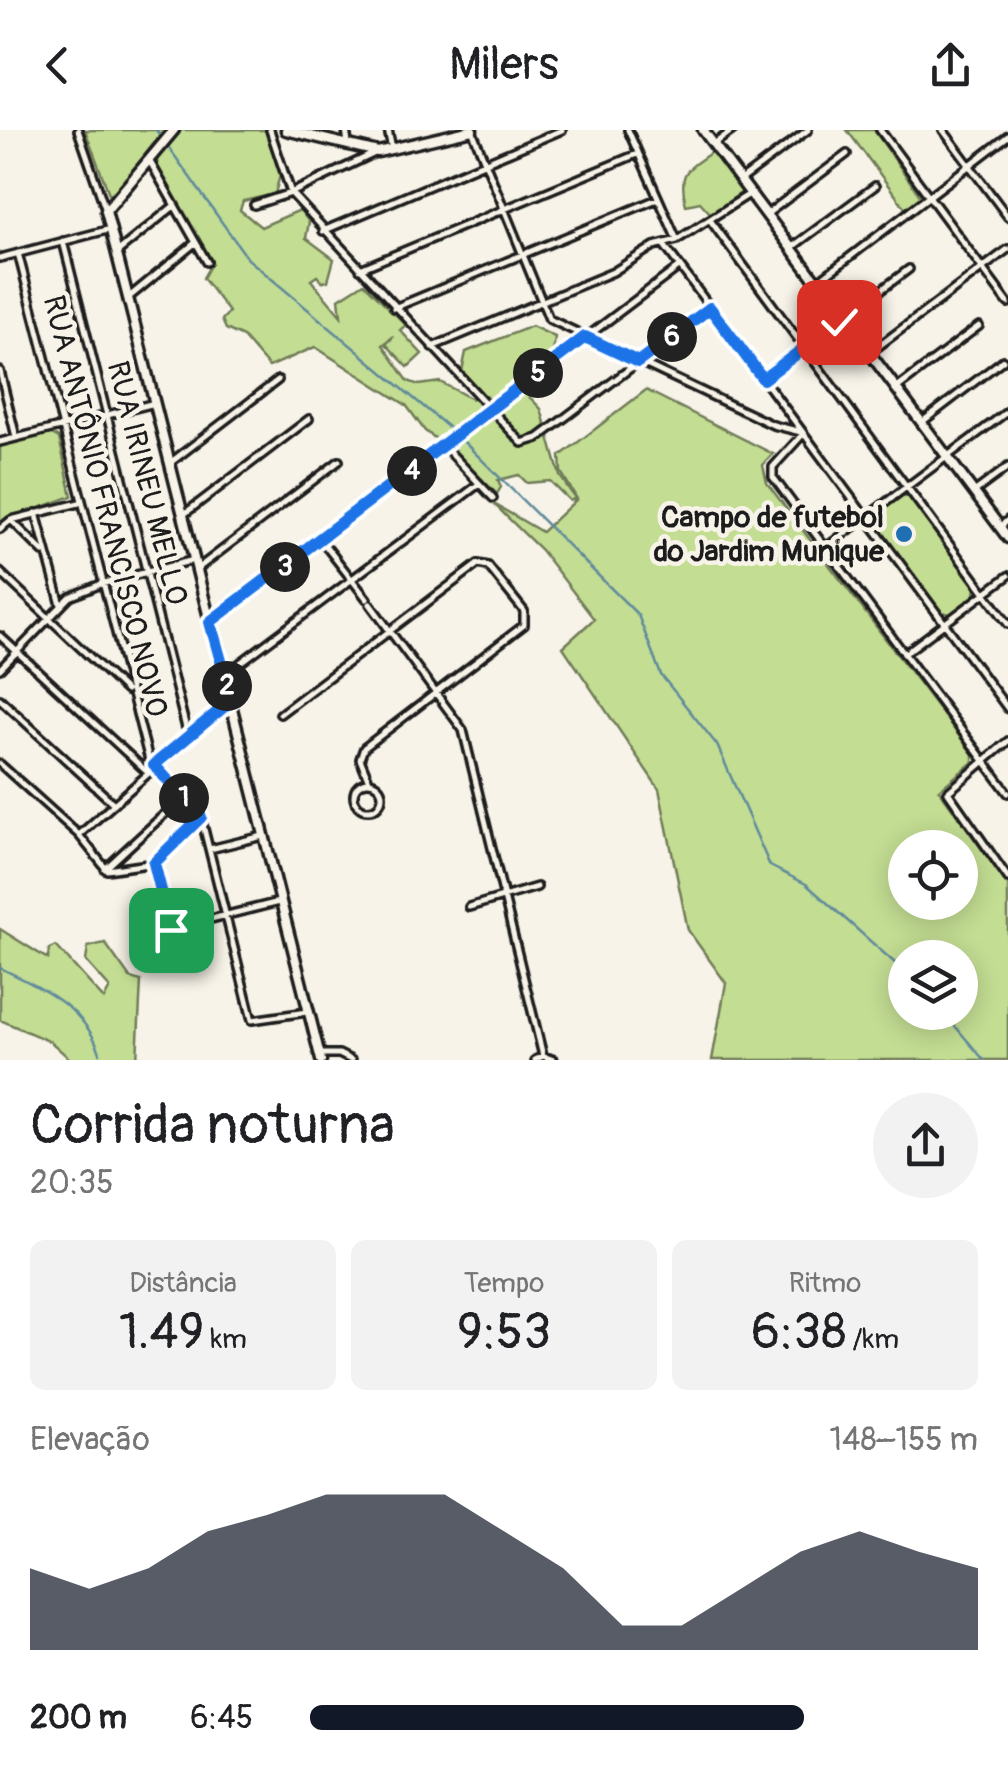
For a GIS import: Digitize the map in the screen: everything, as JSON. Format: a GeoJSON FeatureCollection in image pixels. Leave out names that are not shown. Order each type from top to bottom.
{"type":"FeatureCollection","features":[{"type":"Feature","properties":{"kind":"main road"},"geometry":{"type":"LineString","coordinates":[[174,130],[106,211],[320,1057]]}},
{"type":"Feature","properties":{"kind":"main road"},"geometry":{"type":"LineString","coordinates":[[286,130],[378,152],[431,135],[472,130]]}},
{"type":"Feature","properties":{"kind":"main road"},"geometry":{"type":"LineString","coordinates":[[703,130],[974,492],[1004,523],[1008,538]]}},
{"type":"Feature","properties":{"kind":"street"},"geometry":{"type":"LineString","coordinates":[[78,130],[106,211]]}},
{"type":"Feature","properties":{"kind":"street"},"geometry":{"type":"LineString","coordinates":[[270,130],[291,193],[522,443],[538,438],[710,308]]}},
{"type":"Feature","properties":{"kind":"street"},"geometry":{"type":"LineString","coordinates":[[346,130],[348,143]]}},
{"type":"Feature","properties":{"kind":"street"},"geometry":{"type":"LineString","coordinates":[[388,130],[392,149]]}},
{"type":"Feature","properties":{"kind":"street"},"geometry":{"type":"LineString","coordinates":[[472,130],[539,301],[554,323],[773,425],[802,433]]}},
{"type":"Feature","properties":{"kind":"street"},"geometry":{"type":"LineString","coordinates":[[323,231],[562,130]]}},
{"type":"Feature","properties":{"kind":"street"},"geometry":{"type":"LineString","coordinates":[[628,130],[676,240]]}},
{"type":"Feature","properties":{"kind":"street"},"geometry":{"type":"LineString","coordinates":[[714,144],[734,130]]}},
{"type":"Feature","properties":{"kind":"street"},"geometry":{"type":"LineString","coordinates":[[741,180],[808,130]]}},
{"type":"Feature","properties":{"kind":"street"},"geometry":{"type":"LineString","coordinates":[[880,130],[1008,303]]}},
{"type":"Feature","properties":{"kind":"street"},"geometry":{"type":"LineString","coordinates":[[943,130],[1008,218]]}},
{"type":"Feature","properties":{"kind":"street"},"geometry":{"type":"LineString","coordinates":[[816,282],[1007,133]]}},
{"type":"Feature","properties":{"kind":"street"},"geometry":{"type":"LineString","coordinates":[[254,205],[291,193],[378,152]]}},
{"type":"Feature","properties":{"kind":"street"},"geometry":{"type":"LineString","coordinates":[[360,269],[638,154]]}},
{"type":"Feature","properties":{"kind":"street"},"geometry":{"type":"LineString","coordinates":[[767,214],[847,154]]}},
{"type":"Feature","properties":{"kind":"street"},"geometry":{"type":"LineString","coordinates":[[148,160],[207,262]]}},
{"type":"Feature","properties":{"kind":"street"},"geometry":{"type":"LineString","coordinates":[[792,248],[874,186]]}},
{"type":"Feature","properties":{"kind":"street"},"geometry":{"type":"LineString","coordinates":[[432,347],[613,272],[654,246],[676,240],[751,193]]}},
{"type":"Feature","properties":{"kind":"street"},"geometry":{"type":"LineString","coordinates":[[394,308],[657,199]]}},
{"type":"Feature","properties":{"kind":"street"},"geometry":{"type":"LineString","coordinates":[[116,253],[174,206]]}},
{"type":"Feature","properties":{"kind":"street"},"geometry":{"type":"LineString","coordinates":[[710,220],[802,350],[1008,624]]}},
{"type":"Feature","properties":{"kind":"street"},"geometry":{"type":"LineString","coordinates":[[0,258],[110,228]]}},
{"type":"Feature","properties":{"kind":"street","name":"RUA IRINEU MELLO"},"geometry":{"type":"LineString","coordinates":[[63,241],[188,736]]}},
{"type":"Feature","properties":{"kind":"street"},"geometry":{"type":"LineString","coordinates":[[128,298],[195,242]]}},
{"type":"Feature","properties":{"kind":"street"},"geometry":{"type":"LineString","coordinates":[[664,245],[1008,710]]}},
{"type":"Feature","properties":{"kind":"street"},"geometry":{"type":"LineString","coordinates":[[871,352],[1008,249]]}},
{"type":"Feature","properties":{"kind":"street","name":"RUA ANTÔNIO FRANCISCO NOVO"},"geometry":{"type":"LineString","coordinates":[[18,254],[128,693],[151,768]]}},
{"type":"Feature","properties":{"kind":"street"},"geometry":{"type":"LineString","coordinates":[[210,622],[679,267]]}},
{"type":"Feature","properties":{"kind":"street"},"geometry":{"type":"LineString","coordinates":[[763,379],[909,269]]}},
{"type":"Feature","properties":{"kind":"street"},"geometry":{"type":"LineString","coordinates":[[897,388],[979,326]]}},
{"type":"Feature","properties":{"kind":"street"},"geometry":{"type":"LineString","coordinates":[[922,422],[1003,360]]}},
{"type":"Feature","properties":{"kind":"street"},"geometry":{"type":"LineString","coordinates":[[0,371],[16,438]]}},
{"type":"Feature","properties":{"kind":"street"},"geometry":{"type":"LineString","coordinates":[[170,463],[278,380]]}},
{"type":"Feature","properties":{"kind":"street"},"geometry":{"type":"LineString","coordinates":[[0,442],[154,403]]}},
{"type":"Feature","properties":{"kind":"street"},"geometry":{"type":"LineString","coordinates":[[825,548],[1008,410]]}},
{"type":"Feature","properties":{"kind":"street"},"geometry":{"type":"LineString","coordinates":[[183,515],[310,420]]}},
{"type":"Feature","properties":{"kind":"street"},"geometry":{"type":"LineString","coordinates":[[802,433],[773,466],[772,474],[1008,793]]}},
{"type":"Feature","properties":{"kind":"street"},"geometry":{"type":"LineString","coordinates":[[445,447],[492,498]]}},
{"type":"Feature","properties":{"kind":"street"},"geometry":{"type":"LineString","coordinates":[[0,668],[61,605],[101,584],[196,565],[340,461]]}},
{"type":"Feature","properties":{"kind":"street"},"geometry":{"type":"LineString","coordinates":[[974,492],[1008,467]]}},
{"type":"Feature","properties":{"kind":"street"},"geometry":{"type":"LineString","coordinates":[[224,675],[479,484]]}},
{"type":"Feature","properties":{"kind":"street"},"geometry":{"type":"LineString","coordinates":[[0,529],[12,520],[79,503]]}},
{"type":"Feature","properties":{"kind":"street"},"geometry":{"type":"LineString","coordinates":[[36,514],[61,605]]}},
{"type":"Feature","properties":{"kind":"street"},"geometry":{"type":"LineString","coordinates":[[12,520],[45,554]]}},
{"type":"Feature","properties":{"kind":"street"},"geometry":{"type":"LineString","coordinates":[[321,540],[437,692],[465,738],[543,1056]]}},
{"type":"Feature","properties":{"kind":"street"},"geometry":{"type":"LineString","coordinates":[[280,714],[480,564],[488,566],[524,611],[523,627],[362,750],[360,758],[369,781],[378,786],[382,795],[378,805],[366,810],[357,805],[353,796],[356,786],[369,781]]}},
{"type":"Feature","properties":{"kind":"street"},"geometry":{"type":"LineString","coordinates":[[0,572],[128,693]]}},
{"type":"Feature","properties":{"kind":"street"},"geometry":{"type":"LineString","coordinates":[[904,654],[1008,576]]}},
{"type":"Feature","properties":{"kind":"street"},"geometry":{"type":"LineString","coordinates":[[0,636],[183,796],[201,817],[250,1018],[255,1022],[310,1011]]}},
{"type":"Feature","properties":{"kind":"street"},"geometry":{"type":"LineString","coordinates":[[0,699],[113,803]]}},
{"type":"Feature","properties":{"kind":"street"},"geometry":{"type":"LineString","coordinates":[[79,835],[232,700]]}},
{"type":"Feature","properties":{"kind":"street"},"geometry":{"type":"LineString","coordinates":[[1008,740],[948,787],[948,794],[1008,878]]}},
{"type":"Feature","properties":{"kind":"street"},"geometry":{"type":"LineString","coordinates":[[0,764],[79,835],[104,868],[117,872],[154,863],[201,817]]}},
{"type":"Feature","properties":{"kind":"street"},"geometry":{"type":"LineString","coordinates":[[104,868],[183,796]]}},
{"type":"Feature","properties":{"kind":"street"},"geometry":{"type":"LineString","coordinates":[[210,849],[266,835]]}},
{"type":"Feature","properties":{"kind":"street"},"geometry":{"type":"LineString","coordinates":[[154,863],[171,930],[282,901]]}},
{"type":"Feature","properties":{"kind":"street"},"geometry":{"type":"LineString","coordinates":[[469,907],[536,887]]}},
{"type":"Feature","properties":{"kind":"street"},"geometry":{"type":"LineString","coordinates":[[320,1057],[340,1054],[351,1060]]}},
{"type":"Feature","properties":{"kind":"street"},"geometry":{"type":"LineString","coordinates":[[536,1060],[543,1056],[554,1060]]}},
{"type":"Feature","properties":{"kind":"green space"},"geometry":{"type":"Polygon","coordinates":[[[85,130],[164,130],[111,199],[85,130]]]}},
{"type":"Feature","properties":{"kind":"green space"},"geometry":{"type":"Polygon","coordinates":[[[180,130],[266,130],[281,171],[275,194],[243,201],[240,210],[261,227],[300,210],[309,222],[306,238],[334,259],[328,281],[322,282],[317,276],[311,280],[341,316],[339,299],[364,283],[406,325],[400,330],[422,354],[408,367],[386,344],[394,336],[383,345],[408,381],[419,385],[440,382],[472,399],[481,392],[462,371],[466,352],[532,326],[555,337],[553,352],[516,383],[541,409],[560,476],[575,498],[570,501],[550,481],[527,483],[519,475],[498,480],[501,487],[497,494],[452,450],[425,431],[406,405],[315,347],[269,367],[243,337],[226,329],[222,320],[229,312],[203,278],[212,262],[158,171],[157,157],[180,130]]]}},
{"type":"Feature","properties":{"kind":"green space"},"geometry":{"type":"Polygon","coordinates":[[[847,130],[874,130],[923,200],[908,212],[847,130]]]}},
{"type":"Feature","properties":{"kind":"green space"},"geometry":{"type":"Polygon","coordinates":[[[713,151],[742,192],[711,214],[700,202],[686,205],[683,185],[686,172],[713,151]]]}},
{"type":"Feature","properties":{"kind":"green space"},"geometry":{"type":"Polygon","coordinates":[[[646,390],[773,454],[763,465],[767,483],[973,754],[973,762],[939,790],[968,830],[888,830],[888,920],[978,920],[978,844],[1008,885],[1008,1060],[712,1060],[726,983],[688,930],[659,789],[563,647],[594,619],[541,550],[494,504],[542,532],[577,499],[561,472],[560,456],[646,390]]]}},
{"type":"Feature","properties":{"kind":"green space"},"geometry":{"type":"Polygon","coordinates":[[[50,433],[59,438],[72,496],[0,523],[0,446],[50,433]]]}},
{"type":"Feature","properties":{"kind":"green space"},"geometry":{"type":"Polygon","coordinates":[[[900,495],[910,497],[976,586],[975,595],[950,614],[941,612],[875,523],[876,513],[900,495]]]}},
{"type":"Feature","properties":{"kind":"green space"},"geometry":{"type":"Polygon","coordinates":[[[0,929],[48,959],[49,949],[56,946],[104,999],[110,988],[86,961],[88,947],[105,943],[130,978],[141,981],[137,1060],[71,1060],[51,1042],[0,1020],[0,929]]]}},
{"type":"Feature","properties":{"kind":"waterway"},"geometry":{"type":"LineString","coordinates":[[156,130],[161,137]]}},
{"type":"Feature","properties":{"kind":"waterway"},"geometry":{"type":"LineString","coordinates":[[167,145],[248,259],[455,433]]}},
{"type":"Feature","properties":{"kind":"waterway"},"geometry":{"type":"LineString","coordinates":[[461,439],[638,615],[661,675],[717,745],[770,866],[806,884],[888,957]]}},
{"type":"Feature","properties":{"kind":"waterway"},"geometry":{"type":"LineString","coordinates":[[0,968],[46,991],[73,1011],[100,1053]]}},
{"type":"Feature","properties":{"kind":"waterway"},"geometry":{"type":"LineString","coordinates":[[958,1030],[984,1060]]}},
{"type":"Feature","properties":{"kind":"place","name":"Campo de futebol do Jardim Munique"},"geometry":{"type":"Point","coordinates":[904,534]}},
{"type":"Feature","properties":{"kind":"route"},"geometry":{"type":"LineString","coordinates":[[171,930],[154,863],[201,817],[154,765],[232,700],[210,622],[585,337],[638,362],[710,308],[763,379],[839,322]]}}]}
